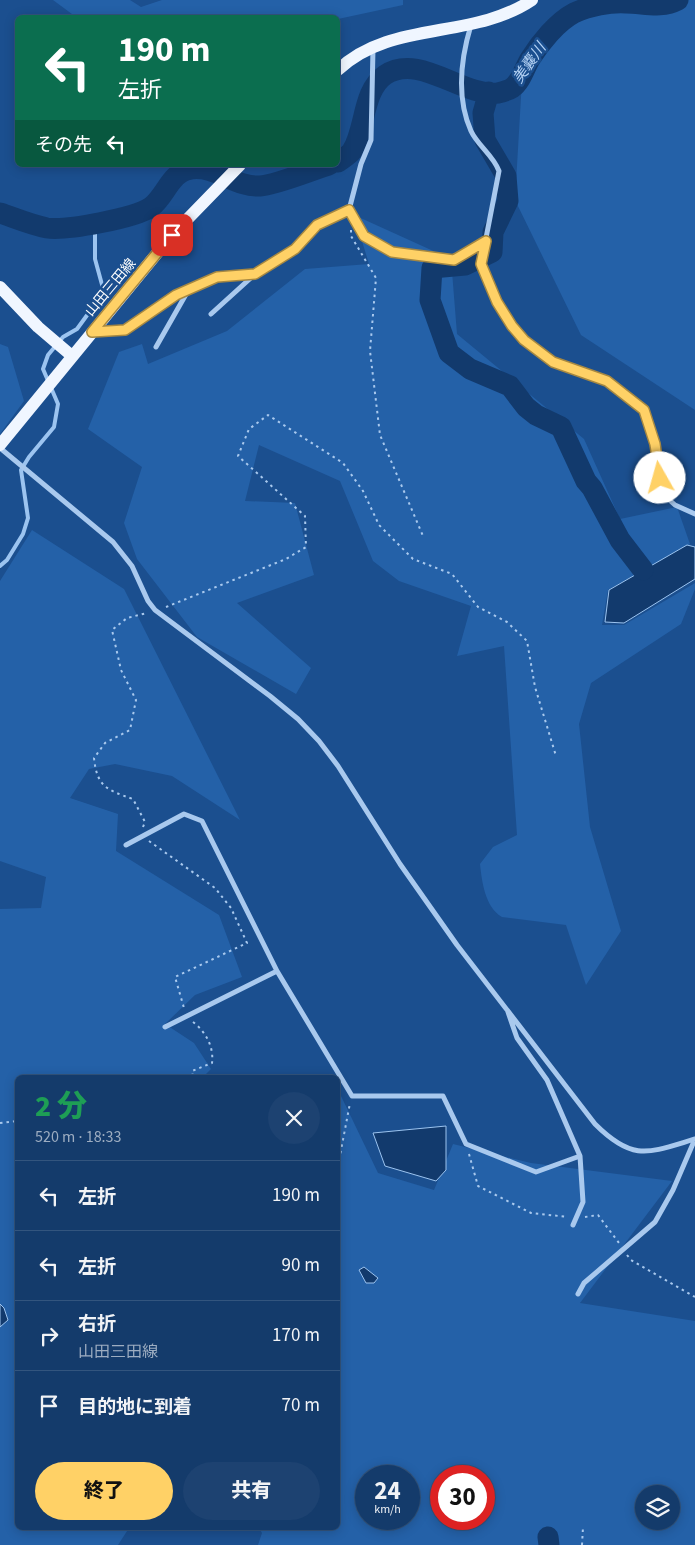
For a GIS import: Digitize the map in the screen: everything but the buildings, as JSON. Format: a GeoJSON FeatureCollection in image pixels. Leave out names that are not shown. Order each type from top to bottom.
{"type":"FeatureCollection","features":[{"type":"Feature","properties":{"kind":"main road"},"geometry":{"type":"LineString","coordinates":[[340,68],[352,56],[373,46],[414,34],[471,25],[501,16],[532,0]]}},
{"type":"Feature","properties":{"kind":"main road","name":"山田三田線"},"geometry":{"type":"LineString","coordinates":[[0,446],[172,235],[236,168]]}},
{"type":"Feature","properties":{"kind":"main road"},"geometry":{"type":"LineString","coordinates":[[0,286],[72,356]]}},
{"type":"Feature","properties":{"kind":"street"},"geometry":{"type":"LineString","coordinates":[[471,25],[462,53],[465,110],[471,132],[495,159],[500,171],[481,264],[497,302],[512,326],[524,340],[553,362],[607,381],[644,410],[655,444],[660,478],[666,496],[675,505],[695,514]]}},
{"type":"Feature","properties":{"kind":"street"},"geometry":{"type":"LineString","coordinates":[[373,46],[371,140],[360,164],[349,210],[364,236],[392,252],[454,260],[486,241]]}},
{"type":"Feature","properties":{"kind":"street"},"geometry":{"type":"LineString","coordinates":[[211,314],[255,274],[295,249],[317,225],[349,210]]}},
{"type":"Feature","properties":{"kind":"street"},"geometry":{"type":"LineString","coordinates":[[92,332],[125,330],[176,295],[217,277],[255,274]]}},
{"type":"Feature","properties":{"kind":"street"},"geometry":{"type":"LineString","coordinates":[[156,347],[189,289]]}},
{"type":"Feature","properties":{"kind":"street"},"geometry":{"type":"LineString","coordinates":[[0,446],[113,542],[132,566],[148,601],[155,610],[270,696],[298,719],[319,741],[338,766],[400,864],[446,929],[595,1124],[611,1140],[629,1149],[649,1152],[695,1139]]}},
{"type":"Feature","properties":{"kind":"street"},"geometry":{"type":"LineString","coordinates":[[126,845],[184,814],[202,821],[277,970],[340,1075]]}},
{"type":"Feature","properties":{"kind":"street"},"geometry":{"type":"LineString","coordinates":[[165,1027],[277,970]]}},
{"type":"Feature","properties":{"kind":"street"},"geometry":{"type":"LineString","coordinates":[[506,1008],[517,1038],[547,1080],[580,1156],[583,1202],[573,1226]]}},
{"type":"Feature","properties":{"kind":"street"},"geometry":{"type":"LineString","coordinates":[[340,1076],[352,1096],[443,1096],[466,1144],[536,1172],[580,1156]]}},
{"type":"Feature","properties":{"kind":"street"},"geometry":{"type":"LineString","coordinates":[[578,1294],[584,1283],[655,1222],[673,1190],[695,1139]]}},
{"type":"Feature","properties":{"kind":"path"},"geometry":{"type":"LineString","coordinates":[[349,210],[351,236],[376,278],[370,351],[380,435],[423,536]]}},
{"type":"Feature","properties":{"kind":"path"},"geometry":{"type":"LineString","coordinates":[[340,1146],[352,1096]]}},
{"type":"Feature","properties":{"kind":"path"},"geometry":{"type":"LineString","coordinates":[[0,1123],[15,1121]]}},
{"type":"Feature","properties":{"kind":"path"},"geometry":{"type":"LineString","coordinates":[[582,1545],[583,1527]]}},
{"type":"Feature","properties":{"kind":"shaded area"},"geometry":{"type":"Polygon","coordinates":[[[53,0],[130,0],[141,7],[162,0],[403,0],[403,5],[340,19],[340,15],[73,15],[53,0]]]}},
{"type":"Feature","properties":{"kind":"shaded area"},"geometry":{"type":"Polygon","coordinates":[[[598,0],[695,0],[695,410],[581,335],[515,200],[522,80],[566,12],[598,0]]]}},
{"type":"Feature","properties":{"kind":"shaded area"},"geometry":{"type":"Polygon","coordinates":[[[354,215],[451,259],[457,334],[584,439],[620,519],[677,507],[690,544],[608,590],[602,625],[624,625],[695,583],[695,589],[681,624],[591,683],[579,724],[590,827],[621,931],[586,985],[566,925],[502,917],[496,913],[485,894],[480,864],[493,847],[517,835],[504,646],[457,656],[471,606],[399,581],[373,561],[340,481],[259,445],[245,501],[295,503],[314,575],[237,603],[311,668],[296,694],[197,637],[137,559],[124,523],[142,467],[88,429],[119,352],[142,344],[148,364],[227,331],[305,269],[369,264],[354,215]]]}},
{"type":"Feature","properties":{"kind":"shaded area"},"geometry":{"type":"Polygon","coordinates":[[[0,344],[8,347],[24,401],[0,434],[0,344]]]}},
{"type":"Feature","properties":{"kind":"shaded area"},"geometry":{"type":"Polygon","coordinates":[[[32,530],[124,589],[240,820],[172,776],[115,764],[89,769],[70,798],[118,814],[116,851],[219,915],[242,977],[195,995],[165,1024],[194,1043],[211,1069],[205,1075],[15,1075],[15,1530],[128,1530],[118,1545],[0,1545],[0,909],[41,908],[46,877],[0,861],[0,581],[32,530]]]}},
{"type":"Feature","properties":{"kind":"shaded area"},"geometry":{"type":"Polygon","coordinates":[[[687,545],[695,547],[695,579],[624,623],[605,622],[609,590],[687,545]]]}},
{"type":"Feature","properties":{"kind":"shaded area"},"geometry":{"type":"Polygon","coordinates":[[[340,1096],[378,1173],[434,1190],[453,1144],[531,1163],[672,1181],[580,1303],[695,1321],[695,1545],[258,1545],[262,1533],[260,1530],[340,1530],[340,1096]]]}},
{"type":"Feature","properties":{"kind":"shaded area"},"geometry":{"type":"Polygon","coordinates":[[[446,1126],[446,1170],[436,1181],[385,1166],[373,1133],[446,1126]]]}},
{"type":"Feature","properties":{"kind":"shaded area"},"geometry":{"type":"Polygon","coordinates":[[[364,1267],[378,1278],[374,1283],[366,1283],[359,1270],[364,1267]]]}},
{"type":"Feature","properties":{"kind":"shaded area"},"geometry":{"type":"Polygon","coordinates":[[[0,1304],[4,1308],[8,1320],[0,1327],[0,1304]]]}},
{"type":"Feature","properties":{"kind":"waterway","name":"美嚢川"},"geometry":{"type":"LineString","coordinates":[[340,160],[352,151],[360,132],[368,100],[378,82],[385,75],[398,69],[412,69],[441,77],[470,89],[498,93],[515,85],[544,40],[555,27],[574,13],[593,6],[606,4],[659,5],[678,0]]}},
{"type":"Feature","properties":{"kind":"waterway"},"geometry":{"type":"LineString","coordinates":[[489,92],[483,113],[485,140],[506,176],[508,201],[493,232],[492,252],[465,265],[432,268],[430,300],[449,353],[470,369],[510,386],[526,407],[536,415],[561,427],[586,481],[592,488],[620,540],[643,570]]}},
{"type":"Feature","properties":{"kind":"waterway","name":"美嚢川"},"geometry":{"type":"LineString","coordinates":[[0,213],[47,228],[84,226],[131,215],[151,207],[173,179],[184,171],[191,169],[209,170],[242,184],[260,186],[323,167]]}},
{"type":"Feature","properties":{"kind":"waterway"},"geometry":{"type":"LineString","coordinates":[[0,566],[7,560],[23,534],[28,518],[21,470],[29,457],[54,427],[58,404],[43,369],[48,355],[63,337],[77,329],[104,292],[95,259],[95,222]]}},
{"type":"Feature","properties":{"kind":"waterway"},"geometry":{"type":"LineString","coordinates":[[548,1537],[549,1545]]}},
{"type":"Feature","properties":{"kind":"route"},"geometry":{"type":"LineString","coordinates":[[172,235],[92,332],[125,330],[176,295],[217,277],[255,274],[295,249],[317,225],[349,210],[364,236],[392,252],[454,260],[486,241],[481,264],[497,302],[512,326],[524,340],[553,362],[607,381],[644,410],[655,444],[660,478]]}}]}
